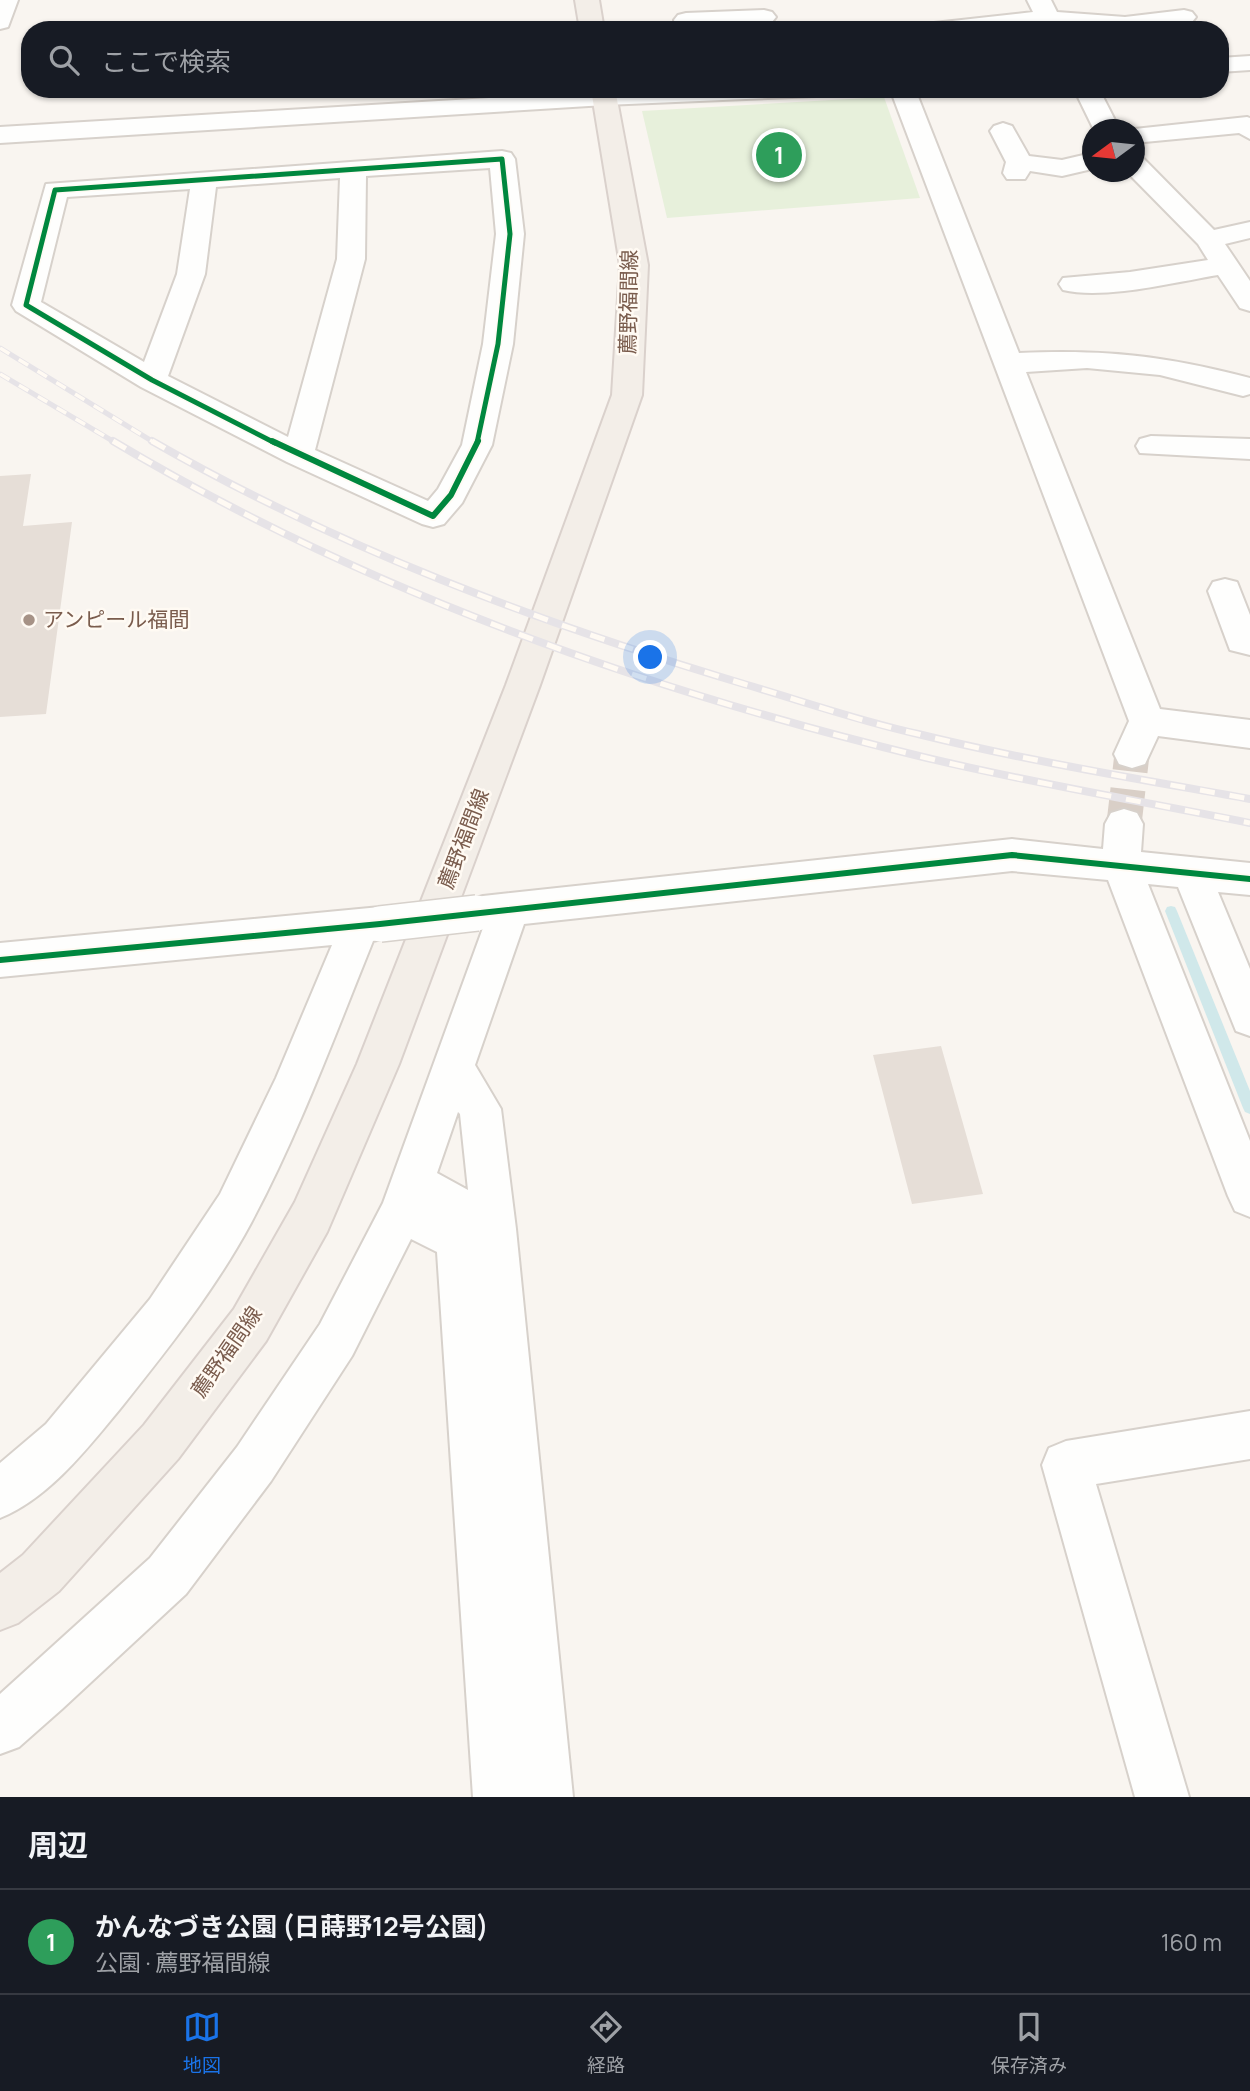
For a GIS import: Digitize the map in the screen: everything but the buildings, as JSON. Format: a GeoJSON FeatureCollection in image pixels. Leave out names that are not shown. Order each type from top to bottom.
{"type":"FeatureCollection","features":[{"type":"Feature","properties":{"kind":"main road"},"geometry":{"type":"LineString","coordinates":[[587,0],[590,21]]}},
{"type":"Feature","properties":{"kind":"main road","name":"薦野福間線"},"geometry":{"type":"LineString","coordinates":[[0,1605],[41,1573],[161,1442],[250,1325],[311,1217],[378,1064],[523,685],[627,395],[634,265],[605,98]]}},
{"type":"Feature","properties":{"kind":"street"},"geometry":{"type":"LineString","coordinates":[[0,22],[6,0]]}},
{"type":"Feature","properties":{"kind":"street"},"geometry":{"type":"LineString","coordinates":[[995,21],[1043,9],[1109,21]]}},
{"type":"Feature","properties":{"kind":"street"},"geometry":{"type":"LineString","coordinates":[[686,21],[765,15]]}},
{"type":"Feature","properties":{"kind":"street"},"geometry":{"type":"LineString","coordinates":[[1150,21],[1184,17]]}},
{"type":"Feature","properties":{"kind":"street"},"geometry":{"type":"LineString","coordinates":[[1229,64],[1250,63]]}},
{"type":"Feature","properties":{"kind":"street"},"geometry":{"type":"LineString","coordinates":[[0,135],[159,154],[205,181],[502,159],[510,234],[498,344],[477,445],[451,495],[433,516],[298,455],[152,380],[26,305],[55,190],[159,154],[427,109],[557,98]]}},
{"type":"Feature","properties":{"kind":"street"},"geometry":{"type":"LineString","coordinates":[[905,98],[1147,721],[1132,754]]}},
{"type":"Feature","properties":{"kind":"street"},"geometry":{"type":"LineString","coordinates":[[1091,98],[1101,119]]}},
{"type":"Feature","properties":{"kind":"street"},"geometry":{"type":"LineString","coordinates":[[427,109],[429,165]]}},
{"type":"Feature","properties":{"kind":"street"},"geometry":{"type":"LineString","coordinates":[[1145,134],[1246,123]]}},
{"type":"Feature","properties":{"kind":"street"},"geometry":{"type":"LineString","coordinates":[[1003,131],[1017,167],[1062,167],[1082,163]]}},
{"type":"Feature","properties":{"kind":"street"},"geometry":{"type":"LineString","coordinates":[[298,455],[351,259],[353,171]]}},
{"type":"Feature","properties":{"kind":"street"},"geometry":{"type":"LineString","coordinates":[[1145,174],[1208,239],[1228,265],[1250,302]]}},
{"type":"Feature","properties":{"kind":"street"},"geometry":{"type":"LineString","coordinates":[[152,380],[191,274],[205,181]]}},
{"type":"Feature","properties":{"kind":"street"},"geometry":{"type":"LineString","coordinates":[[1208,239],[1250,230]]}},
{"type":"Feature","properties":{"kind":"street"},"geometry":{"type":"LineString","coordinates":[[1074,285],[1130,281],[1228,265]]}},
{"type":"Feature","properties":{"kind":"street"},"geometry":{"type":"LineString","coordinates":[[1008,363],[1087,359],[1160,366],[1248,388]]}},
{"type":"Feature","properties":{"kind":"street"},"geometry":{"type":"LineString","coordinates":[[1151,446],[1250,449]]}},
{"type":"Feature","properties":{"kind":"street"},"geometry":{"type":"LineString","coordinates":[[1225,591],[1242,641],[1250,642]]}},
{"type":"Feature","properties":{"kind":"street"},"geometry":{"type":"LineString","coordinates":[[1147,721],[1250,733]]}},
{"type":"Feature","properties":{"kind":"street"},"geometry":{"type":"LineString","coordinates":[[1124,824],[1121,866],[1250,1196]]}},
{"type":"Feature","properties":{"kind":"street"},"geometry":{"type":"LineString","coordinates":[[0,960],[370,925],[1012,855],[1250,879]]}},
{"type":"Feature","properties":{"kind":"street"},"geometry":{"type":"LineString","coordinates":[[1191,873],[1250,1018]]}},
{"type":"Feature","properties":{"kind":"street"},"geometry":{"type":"LineString","coordinates":[[0,1728],[44,1692],[168,1576],[254,1464],[336,1340],[407,1197],[453,1068],[493,911]]}},
{"type":"Feature","properties":{"kind":"street"},"geometry":{"type":"LineString","coordinates":[[0,1494],[71,1431],[166,1315],[235,1209],[370,925]]}},
{"type":"Feature","properties":{"kind":"street"},"geometry":{"type":"LineString","coordinates":[[453,1068],[480,1108],[494,1229],[546,1797]]}},
{"type":"Feature","properties":{"kind":"street"},"geometry":{"type":"LineString","coordinates":[[407,1197],[494,1229]]}},
{"type":"Feature","properties":{"kind":"street"},"geometry":{"type":"LineString","coordinates":[[407,1197],[458,1240],[500,1797]]}},
{"type":"Feature","properties":{"kind":"street"},"geometry":{"type":"LineString","coordinates":[[1162,1797],[1066,1465],[1250,1435]]}},
{"type":"Feature","properties":{"kind":"green space"},"geometry":{"type":"Polygon","coordinates":[[[884,98],[920,198],[667,218],[642,111],[884,98]]]}},
{"type":"Feature","properties":{"kind":"waterway"},"geometry":{"type":"LineString","coordinates":[[1171,911],[1250,1108]]}},
{"type":"Feature","properties":{"kind":"tunnel"},"geometry":{"type":"LineString","coordinates":[[1124,824],[1132,754]]}},
{"type":"Feature","properties":{"kind":"railway"},"geometry":{"type":"LineString","coordinates":[[0,348],[155,443]]}},
{"type":"Feature","properties":{"kind":"railway"},"geometry":{"type":"LineString","coordinates":[[0,374],[116,443]]}},
{"type":"Feature","properties":{"kind":"railway"},"geometry":{"type":"LineString","coordinates":[[113,441],[208,495],[305,544],[405,589],[609,666],[713,700],[923,757],[1045,784],[1250,823]]}},
{"type":"Feature","properties":{"kind":"railway"},"geometry":{"type":"LineString","coordinates":[[152,441],[222,480],[367,549],[516,609],[668,660],[896,729],[1042,761],[1250,799]]}},
{"type":"Feature","properties":{"kind":"cycle path"},"geometry":{"type":"LineString","coordinates":[[502,159],[510,234],[498,344],[477,445],[451,495],[433,516],[298,455],[152,380],[26,305],[55,190],[502,159]]}},
{"type":"Feature","properties":{"kind":"cycle path"},"geometry":{"type":"LineString","coordinates":[[0,960],[380,924],[1012,855],[1250,879]]}},
{"type":"Feature","properties":{"kind":"place","name":"かんなづき公園 (日蒔野12号公園)"},"geometry":{"type":"Point","coordinates":[779,155]}},
{"type":"Feature","properties":{"kind":"place","name":"アンピール福間"},"geometry":{"type":"Point","coordinates":[29,620]}}]}
